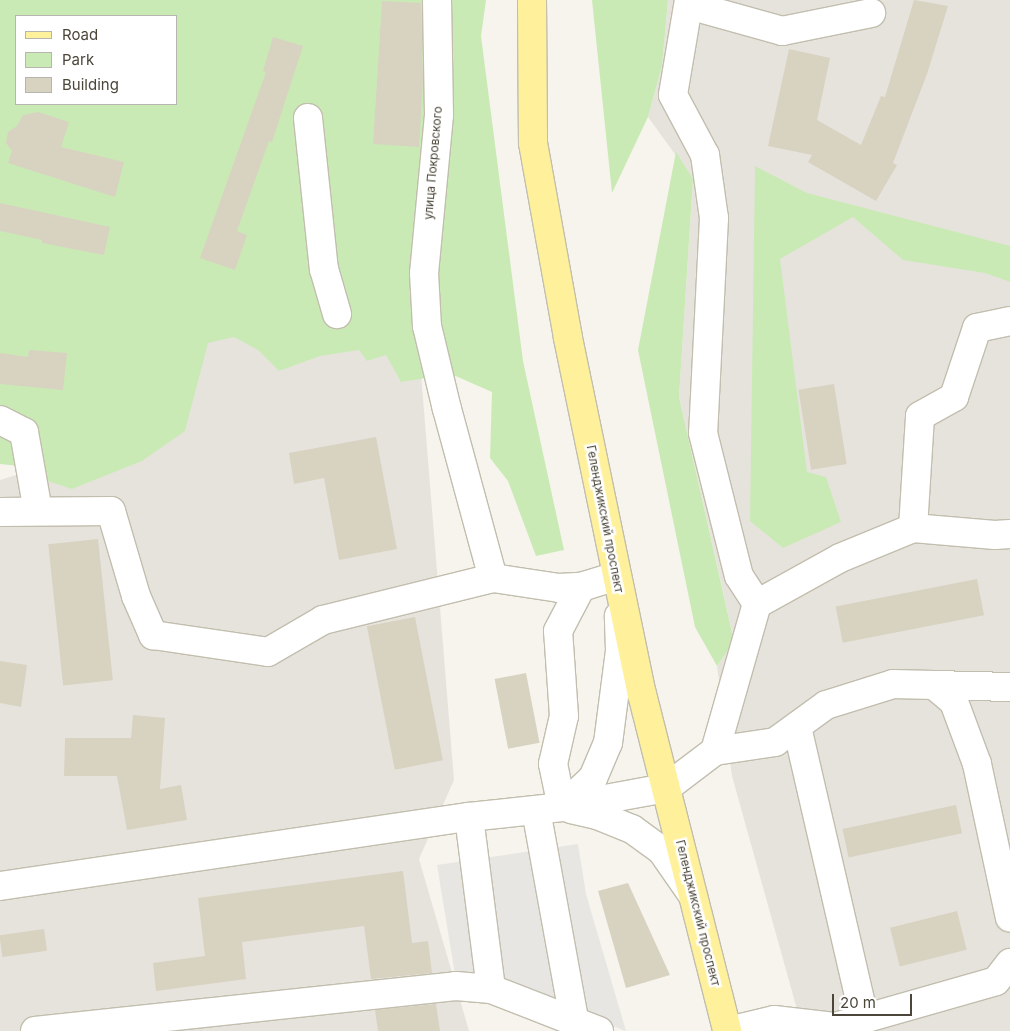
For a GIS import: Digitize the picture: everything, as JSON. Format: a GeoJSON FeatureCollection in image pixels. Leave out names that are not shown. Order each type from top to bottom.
{"type":"FeatureCollection","features":[{"type":"Feature","properties":{"kind":"main road","name":"Геленджикский проспект"},"geometry":{"type":"LineString","coordinates":[[532,0],[533,143],[618,584],[666,788],[728,1031]]}},
{"type":"Feature","properties":{"kind":"street","name":"улица Покровского"},"geometry":{"type":"LineString","coordinates":[[437,0],[439,115],[424,273],[427,326],[493,578]]}},
{"type":"Feature","properties":{"kind":"street"},"geometry":{"type":"LineString","coordinates":[[757,604],[739,576],[702,433],[714,218],[706,155],[673,95],[689,2],[782,31],[871,13]]}},
{"type":"Feature","properties":{"kind":"street"},"geometry":{"type":"LineString","coordinates":[[308,118],[324,269],[337,314]]}},
{"type":"Feature","properties":{"kind":"street"},"geometry":{"type":"LineString","coordinates":[[913,528],[920,416],[954,397],[977,328],[1010,321]]}},
{"type":"Feature","properties":{"kind":"street"},"geometry":{"type":"LineString","coordinates":[[0,420],[24,432],[38,512]]}},
{"type":"Feature","properties":{"kind":"street"},"geometry":{"type":"LineString","coordinates":[[0,512],[111,511],[136,596],[153,635],[268,652],[323,620],[493,578],[560,588],[618,584],[620,650],[608,743],[593,778],[549,809]]}},
{"type":"Feature","properties":{"kind":"street"},"geometry":{"type":"LineString","coordinates":[[715,752],[757,604],[840,558],[913,528],[995,535],[1010,534]]}},
{"type":"Feature","properties":{"kind":"street"},"geometry":{"type":"LineString","coordinates":[[574,1020],[549,809],[553,764],[564,716],[558,631],[581,587]]}},
{"type":"Feature","properties":{"kind":"street"},"geometry":{"type":"LineString","coordinates":[[0,886],[469,817],[549,809],[666,788],[715,752],[776,742],[826,705],[893,684],[1010,686]]}},
{"type":"Feature","properties":{"kind":"street"},"geometry":{"type":"LineString","coordinates":[[934,685],[954,702],[977,764],[1010,918]]}},
{"type":"Feature","properties":{"kind":"street"},"geometry":{"type":"LineString","coordinates":[[797,727],[864,1018]]}},
{"type":"Feature","properties":{"kind":"street"},"geometry":{"type":"LineString","coordinates":[[549,809],[598,814],[632,829],[662,851],[693,897]]}},
{"type":"Feature","properties":{"kind":"street"},"geometry":{"type":"LineString","coordinates":[[469,817],[491,989]]}},
{"type":"Feature","properties":{"kind":"street"},"geometry":{"type":"LineString","coordinates":[[728,1031],[774,1020],[835,1027],[996,981],[1010,963]]}},
{"type":"Feature","properties":{"kind":"street"},"geometry":{"type":"LineString","coordinates":[[35,1031],[456,986],[491,989],[600,1031]]}},
{"type":"Feature","properties":{"kind":"shaded area"},"geometry":{"type":"Polygon","coordinates":[[[668,0],[1010,0],[1010,1031],[803,1031],[732,776],[717,666],[734,640],[679,397],[693,179],[648,117],[662,66],[668,0]]]}},
{"type":"Feature","properties":{"kind":"shaded area"},"geometry":{"type":"Polygon","coordinates":[[[178,267],[414,288],[454,780],[419,859],[469,1031],[0,1031],[0,480],[39,468],[178,267]]]}},
{"type":"Feature","properties":{"kind":"shaded area"},"geometry":{"type":"Polygon","coordinates":[[[578,844],[586,894],[626,1031],[471,974],[455,975],[437,865],[578,844]]]}},
{"type":"Feature","properties":{"kind":"green space"},"geometry":{"type":"Polygon","coordinates":[[[0,0],[486,0],[481,36],[523,361],[564,550],[536,556],[508,481],[490,458],[492,392],[451,374],[401,382],[386,355],[367,361],[359,350],[320,356],[279,371],[258,350],[234,337],[208,343],[185,431],[142,461],[72,489],[42,479],[49,472],[25,476],[38,468],[0,464],[0,0]]]}},
{"type":"Feature","properties":{"kind":"green space"},"geometry":{"type":"Polygon","coordinates":[[[592,0],[668,0],[662,66],[648,117],[612,193],[592,0]]]}},
{"type":"Feature","properties":{"kind":"green space"},"geometry":{"type":"Polygon","coordinates":[[[676,152],[693,179],[679,397],[734,641],[717,666],[695,627],[638,350],[676,152]]]}},
{"type":"Feature","properties":{"kind":"green space"},"geometry":{"type":"Polygon","coordinates":[[[755,166],[807,193],[1010,246],[1010,282],[985,273],[903,260],[853,217],[780,259],[807,472],[826,477],[841,522],[783,548],[750,521],[755,166]]]}},
{"type":"Feature","properties":{"kind":"building"},"geometry":{"type":"Polygon","coordinates":[[[914,0],[948,6],[927,74],[893,163],[897,165],[876,201],[808,162],[812,155],[768,146],[789,49],[830,58],[817,120],[861,145],[881,96],[885,97],[914,0]]]}},
{"type":"Feature","properties":{"kind":"building"},"geometry":{"type":"Polygon","coordinates":[[[382,1],[421,3],[423,79],[419,147],[373,144],[382,1]]]}},
{"type":"Feature","properties":{"kind":"building"},"geometry":{"type":"Polygon","coordinates":[[[273,37],[303,46],[272,142],[269,141],[237,231],[247,235],[235,270],[200,258],[266,72],[263,71],[273,37]]]}},
{"type":"Feature","properties":{"kind":"building"},"geometry":{"type":"Polygon","coordinates":[[[38,112],[69,122],[61,147],[124,162],[115,197],[8,163],[12,151],[6,143],[8,132],[17,126],[23,115],[38,112]]]}},
{"type":"Feature","properties":{"kind":"building"},"geometry":{"type":"Polygon","coordinates":[[[0,203],[110,227],[104,255],[42,243],[42,240],[0,231],[0,203]]]}},
{"type":"Feature","properties":{"kind":"building"},"geometry":{"type":"Polygon","coordinates":[[[29,350],[67,353],[63,390],[0,384],[0,353],[28,357],[29,350]]]}},
{"type":"Feature","properties":{"kind":"building"},"geometry":{"type":"Polygon","coordinates":[[[834,384],[847,464],[811,470],[798,390],[834,384]]]}},
{"type":"Feature","properties":{"kind":"building"},"geometry":{"type":"Polygon","coordinates":[[[376,437],[397,549],[339,560],[324,478],[294,484],[289,453],[376,437]]]}},
{"type":"Feature","properties":{"kind":"building"},"geometry":{"type":"Polygon","coordinates":[[[98,539],[113,680],[63,685],[48,544],[98,539]]]}},
{"type":"Feature","properties":{"kind":"building"},"geometry":{"type":"Polygon","coordinates":[[[977,579],[984,615],[843,643],[836,606],[977,579]]]}},
{"type":"Feature","properties":{"kind":"building"},"geometry":{"type":"Polygon","coordinates":[[[415,617],[443,760],[395,770],[367,626],[415,617]]]}},
{"type":"Feature","properties":{"kind":"building"},"geometry":{"type":"Polygon","coordinates":[[[0,661],[27,665],[21,707],[0,703],[0,661]]]}},
{"type":"Feature","properties":{"kind":"building"},"geometry":{"type":"Polygon","coordinates":[[[526,673],[540,743],[508,749],[495,679],[526,673]]]}},
{"type":"Feature","properties":{"kind":"building"},"geometry":{"type":"Polygon","coordinates":[[[133,715],[165,718],[160,789],[181,785],[187,820],[127,830],[117,776],[64,776],[65,738],[131,738],[133,715]]]}},
{"type":"Feature","properties":{"kind":"building"},"geometry":{"type":"Polygon","coordinates":[[[956,805],[962,833],[849,857],[843,829],[956,805]]]}},
{"type":"Feature","properties":{"kind":"building"},"geometry":{"type":"Polygon","coordinates":[[[403,871],[412,943],[428,941],[432,973],[371,979],[364,926],[242,942],[246,979],[156,991],[153,963],[205,956],[198,898],[403,871]]]}},
{"type":"Feature","properties":{"kind":"building"},"geometry":{"type":"Polygon","coordinates":[[[628,883],[670,975],[626,988],[598,891],[628,883]]]}},
{"type":"Feature","properties":{"kind":"building"},"geometry":{"type":"Polygon","coordinates":[[[957,911],[967,950],[900,967],[890,928],[957,911]]]}},
{"type":"Feature","properties":{"kind":"building"},"geometry":{"type":"Polygon","coordinates":[[[44,929],[47,951],[2,957],[0,935],[44,929]]]}},
{"type":"Feature","properties":{"kind":"building"},"geometry":{"type":"Polygon","coordinates":[[[436,1004],[440,1031],[378,1031],[375,1010],[436,1004]]]}}]}
